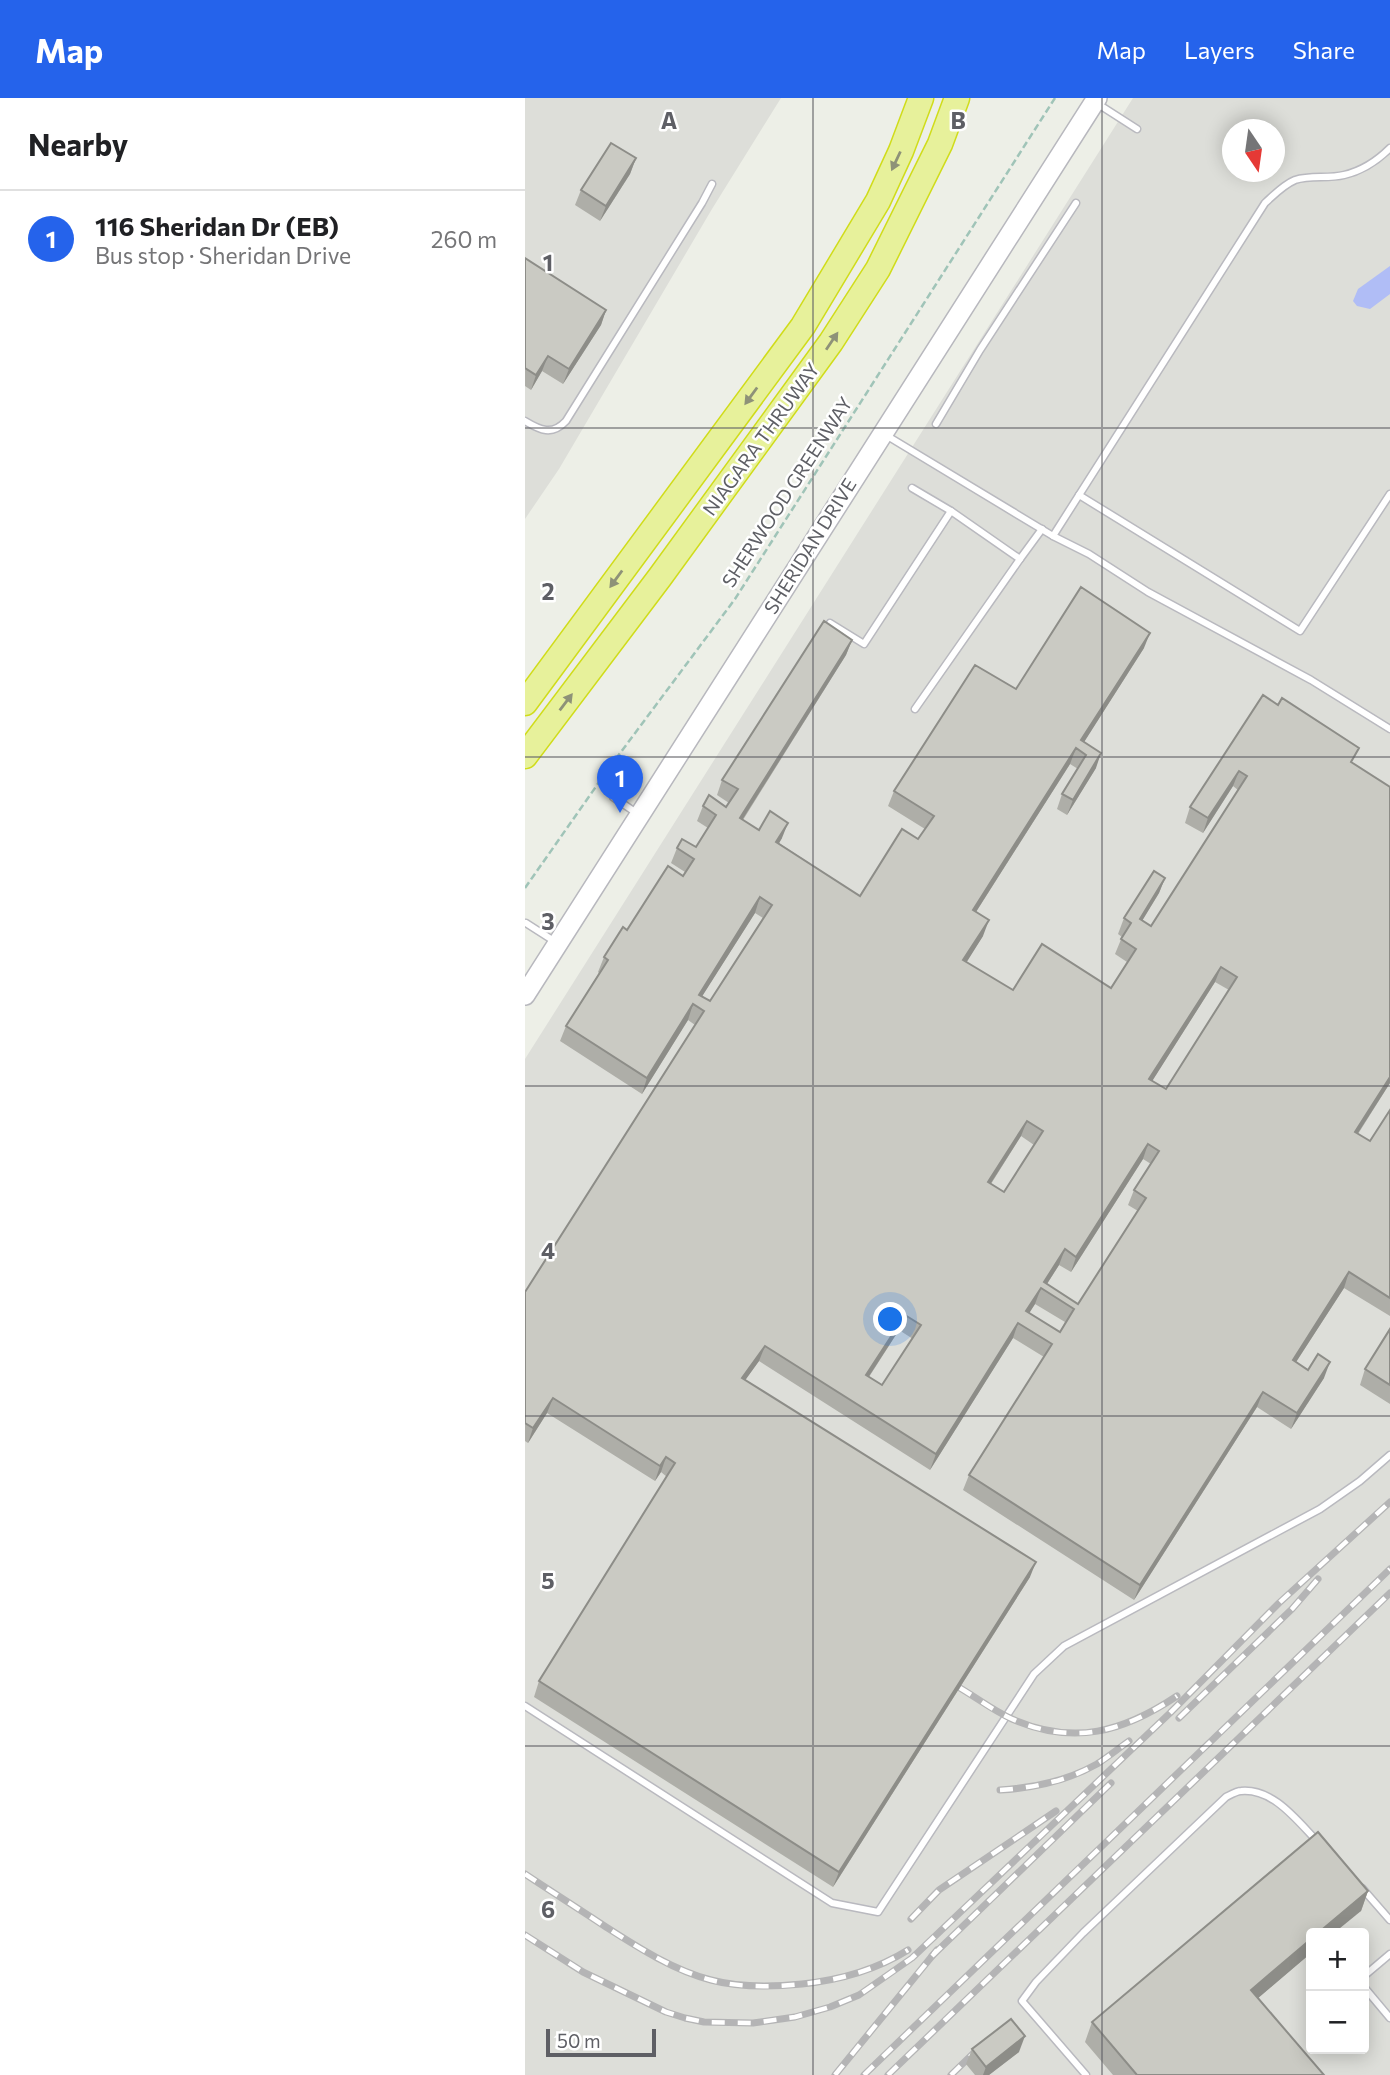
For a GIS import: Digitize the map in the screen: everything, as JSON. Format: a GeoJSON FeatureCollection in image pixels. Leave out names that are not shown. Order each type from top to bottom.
{"type":"FeatureCollection","features":[{"type":"Feature","properties":{"kind":"highway","name":"NIAGARA THRUWAY"},"geometry":{"type":"LineString","coordinates":[[525,703],[803,326],[878,201],[921,98]]}},
{"type":"Feature","properties":{"kind":"highway","name":"NIAGARA THRUWAY"},"geometry":{"type":"LineString","coordinates":[[525,756],[660,577],[831,342],[879,269],[935,155],[957,98]]}},
{"type":"Feature","properties":{"kind":"main road","name":"SHERIDAN DRIVE"},"geometry":{"type":"LineString","coordinates":[[525,995],[1096,100]]}},
{"type":"Feature","properties":{"kind":"lane"},"geometry":{"type":"LineString","coordinates":[[1096,100],[1137,129]]}},
{"type":"Feature","properties":{"kind":"lane"},"geometry":{"type":"LineString","coordinates":[[1053,536],[1265,203],[1280,188],[1293,181],[1344,175],[1381,158],[1390,148]]}},
{"type":"Feature","properties":{"kind":"lane"},"geometry":{"type":"LineString","coordinates":[[525,421],[543,431],[558,428],[566,421],[712,184]]}},
{"type":"Feature","properties":{"kind":"lane"},"geometry":{"type":"LineString","coordinates":[[936,424],[980,350],[1076,203]]}},
{"type":"Feature","properties":{"kind":"lane"},"geometry":{"type":"LineString","coordinates":[[882,433],[1053,536],[1089,554],[1148,592],[1311,680],[1390,729]]}},
{"type":"Feature","properties":{"kind":"lane"},"geometry":{"type":"LineString","coordinates":[[912,488],[951,511],[1020,559]]}},
{"type":"Feature","properties":{"kind":"lane"},"geometry":{"type":"LineString","coordinates":[[1079,495],[1300,631],[1390,494]]}},
{"type":"Feature","properties":{"kind":"lane"},"geometry":{"type":"LineString","coordinates":[[830,623],[864,644],[951,511]]}},
{"type":"Feature","properties":{"kind":"lane"},"geometry":{"type":"LineString","coordinates":[[915,709],[1042,528]]}},
{"type":"Feature","properties":{"kind":"lane"},"geometry":{"type":"LineString","coordinates":[[613,797],[640,815]]}},
{"type":"Feature","properties":{"kind":"lane"},"geometry":{"type":"LineString","coordinates":[[526,923],[558,943]]}},
{"type":"Feature","properties":{"kind":"lane"},"geometry":{"type":"LineString","coordinates":[[525,1706],[832,1903],[878,1912],[1034,1674],[1064,1646],[1320,1509],[1360,1481],[1390,1455]]}},
{"type":"Feature","properties":{"kind":"lane"},"geometry":{"type":"LineString","coordinates":[[1086,2075],[1023,2001],[1036,1982],[1083,1933],[1226,1797],[1241,1791],[1261,1794],[1283,1805],[1320,1844]]}},
{"type":"Feature","properties":{"kind":"lane"},"geometry":{"type":"LineString","coordinates":[[1356,1882],[1390,1920]]}},
{"type":"Feature","properties":{"kind":"lane"},"geometry":{"type":"LineString","coordinates":[[1369,1972],[1390,1954]]}},
{"type":"Feature","properties":{"kind":"lane"},"geometry":{"type":"LineString","coordinates":[[1367,1991],[1390,2018]]}},
{"type":"Feature","properties":{"kind":"path","name":"SHERWOOD GREENWAY"},"geometry":{"type":"LineString","coordinates":[[525,888],[609,768],[736,599],[1055,98]]}},
{"type":"Feature","properties":{"kind":"shaded area"},"geometry":{"type":"Polygon","coordinates":[[[525,98],[781,98],[712,209],[559,469],[525,519],[525,98]]]}},
{"type":"Feature","properties":{"kind":"shaded area"},"geometry":{"type":"Polygon","coordinates":[[[1133,98],[1390,98],[1390,2075],[525,2075],[525,1059],[1133,98]]]}},
{"type":"Feature","properties":{"kind":"water"},"geometry":{"type":"Polygon","coordinates":[[[1390,266],[1390,294],[1370,309],[1357,306],[1353,301],[1358,289],[1390,266]]]}},
{"type":"Feature","properties":{"kind":"building"},"geometry":{"type":"Polygon","coordinates":[[[611,143],[636,158],[606,206],[581,190],[611,143]]]}},
{"type":"Feature","properties":{"kind":"building"},"geometry":{"type":"Polygon","coordinates":[[[525,258],[606,310],[569,369],[548,356],[536,375],[525,368],[525,258]]]}},
{"type":"Feature","properties":{"kind":"building"},"geometry":{"type":"Polygon","coordinates":[[[1081,587],[1150,633],[1081,740],[1101,753],[1073,800],[1062,794],[1086,755],[1076,748],[973,910],[989,920],[963,960],[1013,990],[1042,944],[1111,988],[1136,949],[1121,939],[1131,923],[1124,918],[1154,871],[1165,878],[1140,919],[1151,926],[1247,776],[1239,771],[1208,818],[1190,807],[1263,695],[1278,705],[1282,698],[1359,748],[1351,762],[1390,787],[1390,1077],[1355,1132],[1370,1141],[1390,1110],[1390,1298],[1349,1272],[1293,1360],[1308,1370],[1318,1354],[1330,1362],[1297,1413],[1263,1392],[1140,1585],[969,1475],[1052,1344],[1018,1323],[936,1454],[765,1346],[742,1378],[1036,1562],[839,1872],[539,1681],[675,1463],[666,1457],[660,1466],[553,1398],[533,1428],[525,1423],[525,1292],[704,1011],[693,1004],[647,1078],[566,1026],[608,960],[604,957],[623,927],[627,930],[668,866],[683,876],[694,859],[677,848],[682,839],[696,847],[716,815],[703,806],[709,795],[726,807],[738,789],[722,780],[824,621],[852,640],[740,818],[759,830],[770,811],[788,823],[776,842],[860,896],[902,829],[918,839],[934,816],[894,791],[975,665],[1016,689],[1081,587]],[[760,897],[699,995],[710,1001],[772,905],[760,897]],[[1221,967],[1149,1079],[1166,1089],[1237,977],[1221,967]],[[1027,1121],[988,1182],[1004,1192],[1043,1131],[1027,1121]],[[1148,1144],[1076,1257],[1065,1249],[1044,1282],[1078,1304],[1146,1198],[1134,1190],[1159,1151],[1148,1144]],[[1041,1288],[1026,1311],[1060,1332],[1074,1309],[1041,1288]],[[905,1315],[866,1375],[882,1385],[921,1325],[905,1315]]]}},
{"type":"Feature","properties":{"kind":"building"},"geometry":{"type":"Polygon","coordinates":[[[1390,1329],[1390,1385],[1365,1369],[1390,1329]]]}},
{"type":"Feature","properties":{"kind":"building"},"geometry":{"type":"Polygon","coordinates":[[[1318,1832],[1368,1891],[1324,1928],[1306,1928],[1306,1943],[1251,1990],[1324,2075],[1137,2075],[1092,2022],[1318,1832]]]}},
{"type":"Feature","properties":{"kind":"building"},"geometry":{"type":"Polygon","coordinates":[[[1011,2019],[1025,2036],[986,2067],[972,2049],[1011,2019]]]}},
{"type":"Feature","properties":{"kind":"railway"},"geometry":{"type":"LineString","coordinates":[[525,1935],[583,1972],[666,2012],[704,2022],[753,2023],[795,2017],[859,1995],[912,1958],[1170,1713],[1279,1603],[1390,1502]]}},
{"type":"Feature","properties":{"kind":"railway"},"geometry":{"type":"LineString","coordinates":[[864,2075],[1390,1569]]}},
{"type":"Feature","properties":{"kind":"railway"},"geometry":{"type":"LineString","coordinates":[[1179,1718],[1292,1609],[1318,1579]]}},
{"type":"Feature","properties":{"kind":"railway"},"geometry":{"type":"LineString","coordinates":[[888,2075],[1390,1593]]}},
{"type":"Feature","properties":{"kind":"railway"},"geometry":{"type":"LineString","coordinates":[[960,1688],[1012,1719],[1056,1732],[1077,1733],[1097,1731],[1137,1719],[1177,1696]]}},
{"type":"Feature","properties":{"kind":"railway"},"geometry":{"type":"LineString","coordinates":[[1000,1790],[1037,1785],[1074,1775],[1097,1764],[1129,1741]]}},
{"type":"Feature","properties":{"kind":"railway"},"geometry":{"type":"LineString","coordinates":[[932,1956],[1111,1783]]}},
{"type":"Feature","properties":{"kind":"railway"},"geometry":{"type":"LineString","coordinates":[[911,1919],[939,1890],[1056,1811]]}},
{"type":"Feature","properties":{"kind":"railway"},"geometry":{"type":"LineString","coordinates":[[525,1874],[657,1958],[697,1976],[722,1983],[768,1986],[830,1980],[857,1973],[908,1950]]}},
{"type":"Feature","properties":{"kind":"railway"},"geometry":{"type":"LineString","coordinates":[[835,2075],[937,1950]]}},
{"type":"Feature","properties":{"kind":"railway"},"geometry":{"type":"LineString","coordinates":[[951,2075],[981,2046]]}},
{"type":"Feature","properties":{"kind":"place","name":"116 Sheridan Dr (EB)"},"geometry":{"type":"Point","coordinates":[620,813]}}]}
